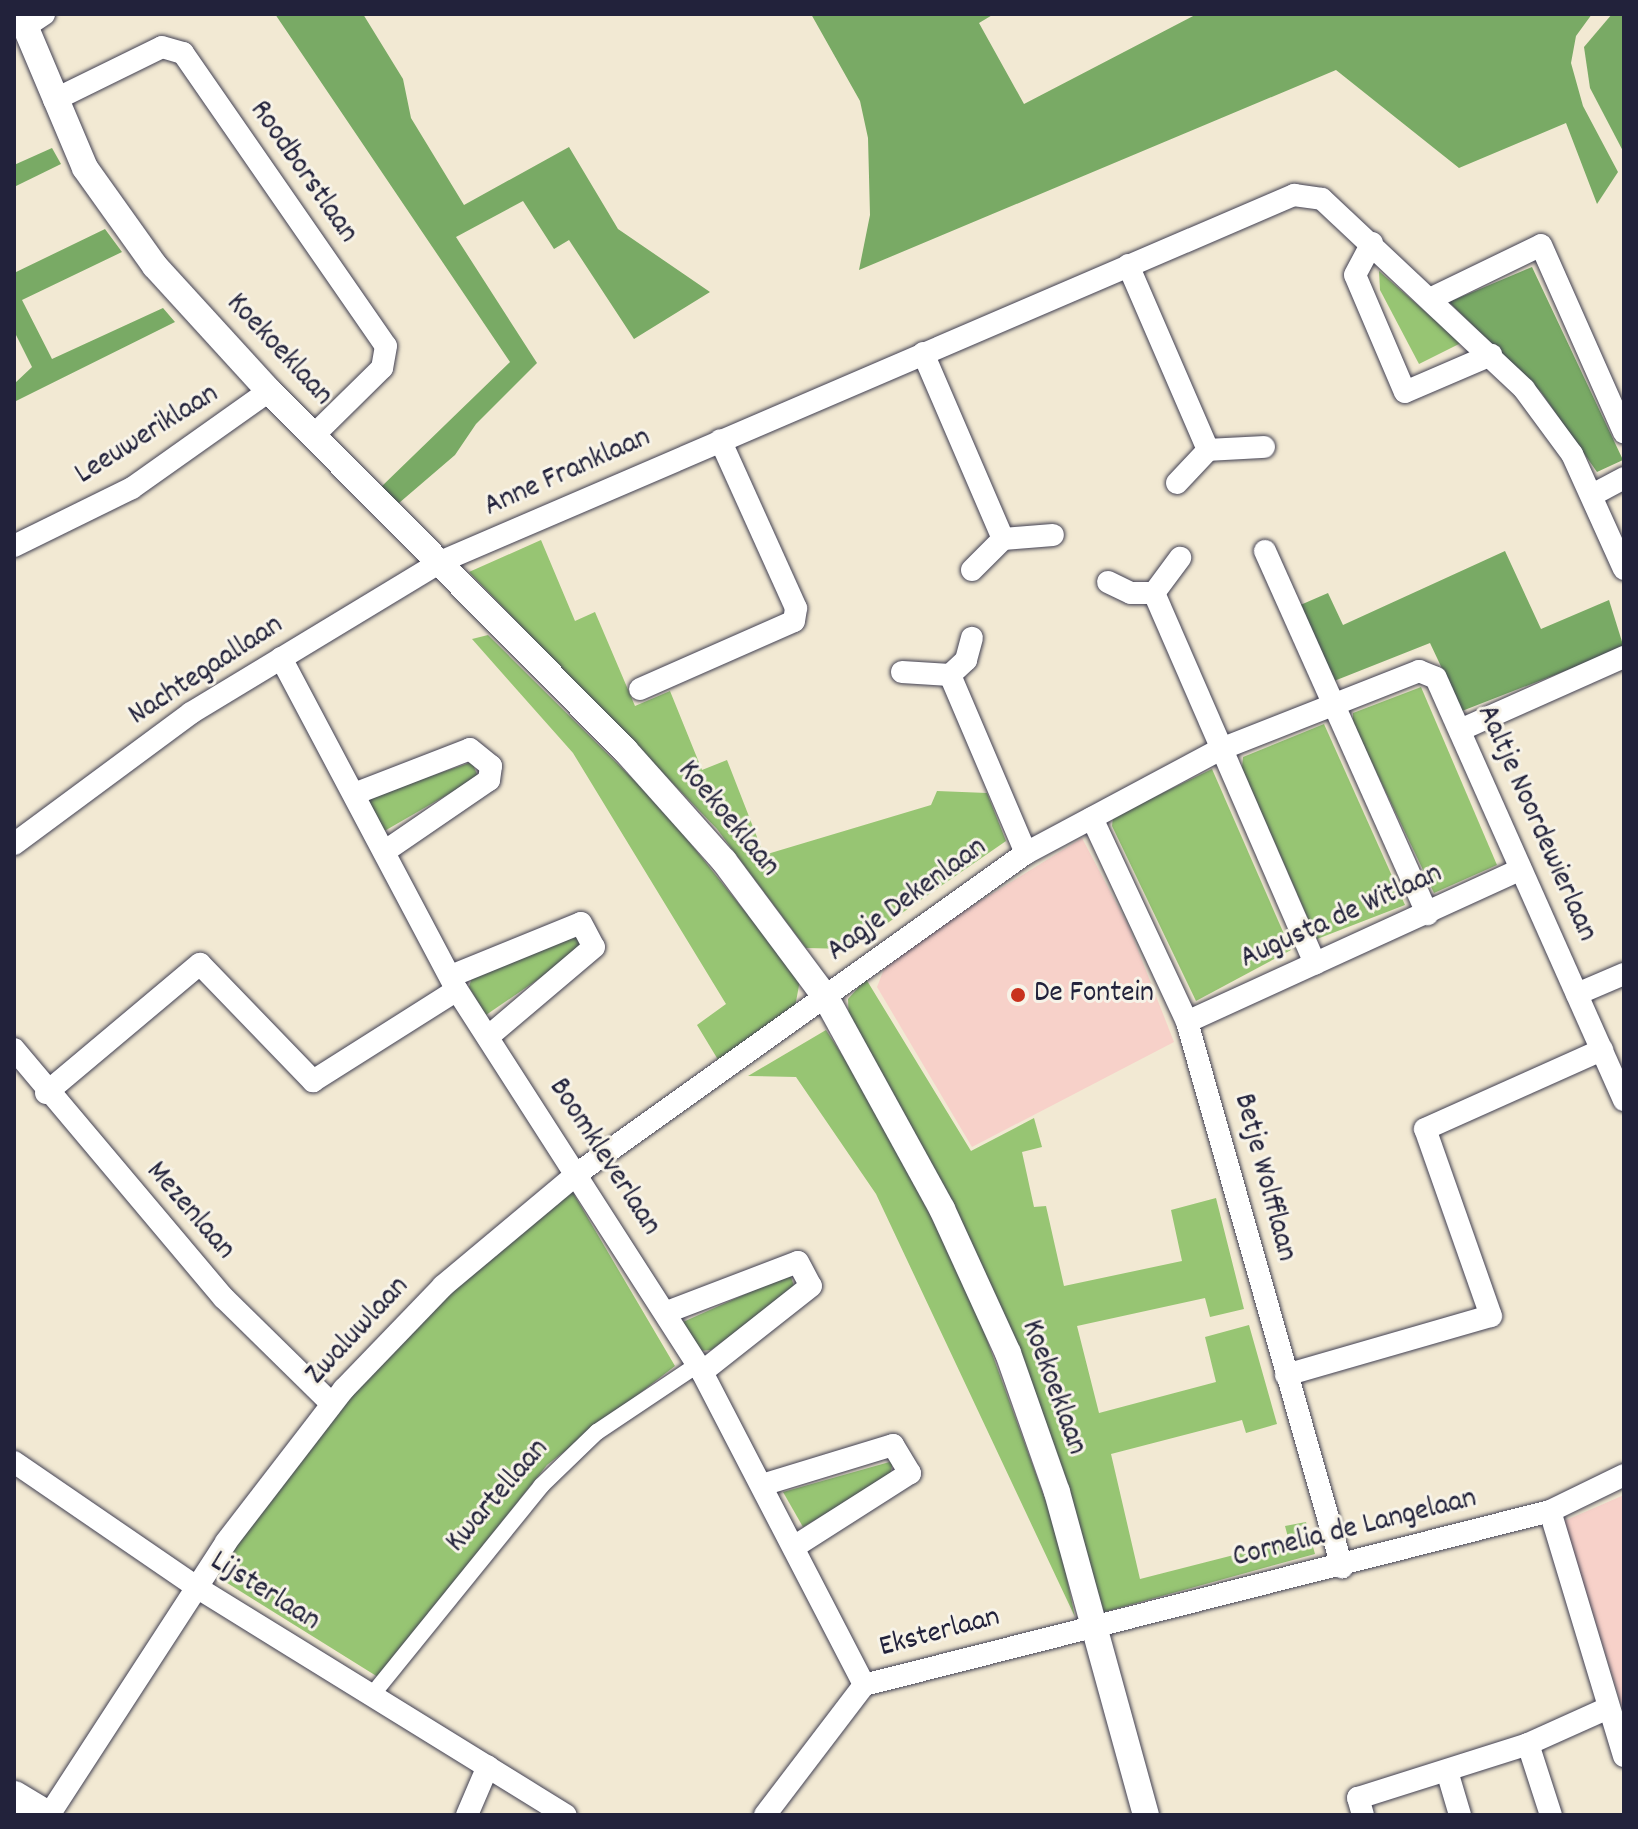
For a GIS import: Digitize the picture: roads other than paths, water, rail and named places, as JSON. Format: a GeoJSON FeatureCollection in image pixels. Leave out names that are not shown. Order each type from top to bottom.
{"type":"FeatureCollection","features":[{"type":"Feature","properties":{"kind":"main road"},"geometry":{"type":"LineString","coordinates":[[14,1798],[42,1815]]}},
{"type":"Feature","properties":{"kind":"street","name":"Koekoeklaan"},"geometry":{"type":"LineString","coordinates":[[30,18],[54,100],[107,201],[269,391],[440,562],[714,850],[826,998],[942,1209],[1008,1353],[1095,1625],[1146,1815]]}},
{"type":"Feature","properties":{"kind":"street","name":"Roodborstlaan"},"geometry":{"type":"LineString","coordinates":[[54,100],[162,47],[183,53],[386,346],[382,368],[314,435]]}},
{"type":"Feature","properties":{"kind":"street","name":"Anne Franklaan"},"geometry":{"type":"LineString","coordinates":[[440,562],[1294,195],[1322,199],[1372,243],[1491,355],[1548,419],[1594,494],[1624,569]]}},
{"type":"Feature","properties":{"kind":"street"},"geometry":{"type":"LineString","coordinates":[[1372,243],[1355,275],[1405,392],[1491,355]]}},
{"type":"Feature","properties":{"kind":"street"},"geometry":{"type":"LineString","coordinates":[[1430,299],[1541,245],[1624,432]]}},
{"type":"Feature","properties":{"kind":"street"},"geometry":{"type":"LineString","coordinates":[[1128,265],[1208,450]]}},
{"type":"Feature","properties":{"kind":"street"},"geometry":{"type":"LineString","coordinates":[[923,353],[1003,539]]}},
{"type":"Feature","properties":{"kind":"street","name":"Leeuweriklaan"},"geometry":{"type":"LineString","coordinates":[[14,546],[132,488],[269,391]]}},
{"type":"Feature","properties":{"kind":"street"},"geometry":{"type":"LineString","coordinates":[[640,689],[794,621],[796,608],[720,440]]}},
{"type":"Feature","properties":{"kind":"street"},"geometry":{"type":"LineString","coordinates":[[1177,483],[1208,450],[1264,447]]}},
{"type":"Feature","properties":{"kind":"street"},"geometry":{"type":"LineString","coordinates":[[1594,494],[1624,478]]}},
{"type":"Feature","properties":{"kind":"street"},"geometry":{"type":"LineString","coordinates":[[972,570],[1003,539],[1053,535]]}},
{"type":"Feature","properties":{"kind":"street"},"geometry":{"type":"LineString","coordinates":[[1265,551],[1427,914]]}},
{"type":"Feature","properties":{"kind":"street"},"geometry":{"type":"LineString","coordinates":[[1154,593],[1180,558]]}},
{"type":"Feature","properties":{"kind":"street","name":"Nachtegaallaan"},"geometry":{"type":"LineString","coordinates":[[14,844],[191,713],[440,562]]}},
{"type":"Feature","properties":{"kind":"street"},"geometry":{"type":"LineString","coordinates":[[1108,582],[1131,593],[1154,593]]}},
{"type":"Feature","properties":{"kind":"street"},"geometry":{"type":"LineString","coordinates":[[1154,593],[1315,964]]}},
{"type":"Feature","properties":{"kind":"street"},"geometry":{"type":"LineString","coordinates":[[902,672],[950,675],[966,660],[972,638]]}},
{"type":"Feature","properties":{"kind":"street"},"geometry":{"type":"LineString","coordinates":[[1460,730],[1624,657]]}},
{"type":"Feature","properties":{"kind":"street","name":"Boomkleverlaan"},"geometry":{"type":"LineString","coordinates":[[281,658],[454,983],[700,1368],[864,1685]]}},
{"type":"Feature","properties":{"kind":"street","name":"Aagje Dekenlaan"},"geometry":{"type":"LineString","coordinates":[[826,998],[1026,853],[1221,749],[1419,671]]}},
{"type":"Feature","properties":{"kind":"street","name":"Aaltje Noordewierlaan"},"geometry":{"type":"LineString","coordinates":[[1419,671],[1436,678],[1624,1100]]}},
{"type":"Feature","properties":{"kind":"street","name":"Aagje Dekenlaan"},"geometry":{"type":"LineString","coordinates":[[950,675],[1026,853]]}},
{"type":"Feature","properties":{"kind":"street"},"geometry":{"type":"LineString","coordinates":[[354,794],[470,749],[491,766],[489,780],[384,852]]}},
{"type":"Feature","properties":{"kind":"street","name":"Betje Wolfflaan"},"geometry":{"type":"LineString","coordinates":[[1092,818],[1187,1022],[1342,1567]]}},
{"type":"Feature","properties":{"kind":"street","name":"Augusta de Witlaan"},"geometry":{"type":"LineString","coordinates":[[1187,1022],[1521,869]]}},
{"type":"Feature","properties":{"kind":"street"},"geometry":{"type":"LineString","coordinates":[[46,1093],[200,964],[313,1081],[454,983],[581,923],[594,947],[488,1037]]}},
{"type":"Feature","properties":{"kind":"street"},"geometry":{"type":"LineString","coordinates":[[1577,994],[1624,974]]}},
{"type":"Feature","properties":{"kind":"street","name":"Zwaluwlaan"},"geometry":{"type":"LineString","coordinates":[[49,1815],[198,1588],[331,1403],[443,1286],[578,1173],[826,998]]}},
{"type":"Feature","properties":{"kind":"street","name":"Mezenlaan"},"geometry":{"type":"LineString","coordinates":[[14,1049],[46,1093],[224,1298],[331,1403]]}},
{"type":"Feature","properties":{"kind":"street"},"geometry":{"type":"LineString","coordinates":[[1286,1375],[1491,1316],[1425,1129],[1602,1050]]}},
{"type":"Feature","properties":{"kind":"street"},"geometry":{"type":"LineString","coordinates":[[667,1312],[798,1262],[811,1286],[700,1368]]}},
{"type":"Feature","properties":{"kind":"street","name":"Kwartellaan"},"geometry":{"type":"LineString","coordinates":[[372,1695],[541,1486],[597,1432],[700,1368]]}},
{"type":"Feature","properties":{"kind":"street"},"geometry":{"type":"LineString","coordinates":[[762,1485],[893,1445],[910,1473],[794,1547]]}},
{"type":"Feature","properties":{"kind":"street","name":"Lijsterlaan"},"geometry":{"type":"LineString","coordinates":[[14,1462],[198,1588],[565,1815]]}},
{"type":"Feature","properties":{"kind":"street","name":"Cornelia de Langelaan"},"geometry":{"type":"LineString","coordinates":[[1095,1625],[1342,1567],[1550,1511],[1624,1475]]}},
{"type":"Feature","properties":{"kind":"street"},"geometry":{"type":"LineString","coordinates":[[1550,1511],[1606,1709],[1624,1756]]}},
{"type":"Feature","properties":{"kind":"street","name":"Eksterlaan"},"geometry":{"type":"LineString","coordinates":[[765,1815],[864,1685],[1095,1625]]}},
{"type":"Feature","properties":{"kind":"street"},"geometry":{"type":"LineString","coordinates":[[1363,1815],[1358,1798],[1528,1744],[1606,1709]]}},
{"type":"Feature","properties":{"kind":"street"},"geometry":{"type":"LineString","coordinates":[[1528,1744],[1551,1815]]}},
{"type":"Feature","properties":{"kind":"street"},"geometry":{"type":"LineString","coordinates":[[467,1815],[488,1766]]}},
{"type":"Feature","properties":{"kind":"street"},"geometry":{"type":"LineString","coordinates":[[1447,1771],[1460,1815]]}},
{"type":"Feature","properties":{"kind":"place","name":"De Fontein"},"geometry":{"type":"Point","coordinates":[1018,995]}}]}
